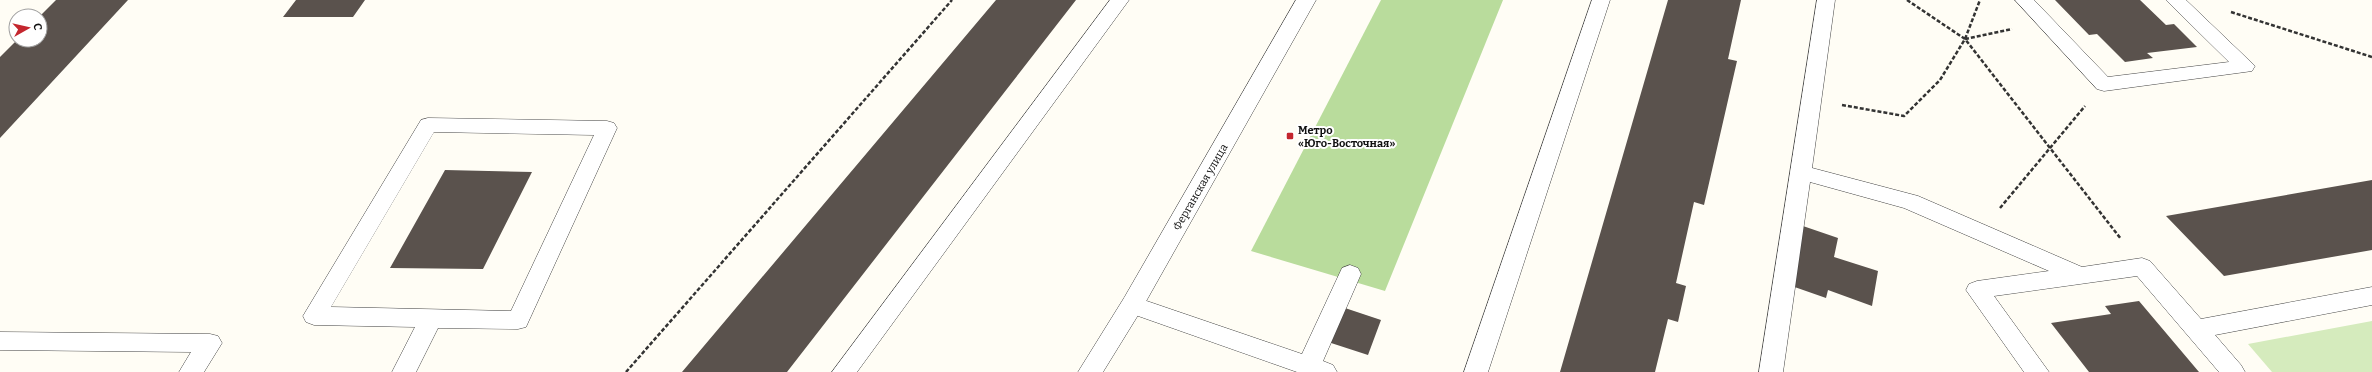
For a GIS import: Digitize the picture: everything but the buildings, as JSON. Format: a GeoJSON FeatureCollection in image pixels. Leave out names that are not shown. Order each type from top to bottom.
{"type":"FeatureCollection","features":[{"type":"Feature","properties":{"kind":"street","name":"Ферганская улица"},"geometry":{"type":"LineString","coordinates":[[1090,372],[1132,305],[1306,0]]}},
{"type":"Feature","properties":{"kind":"lane"},"geometry":{"type":"LineString","coordinates":[[844,372],[1120,0]]}},
{"type":"Feature","properties":{"kind":"lane"},"geometry":{"type":"LineString","coordinates":[[1476,372],[1601,0]]}},
{"type":"Feature","properties":{"kind":"lane"},"geometry":{"type":"LineString","coordinates":[[1771,372],[1799,172],[1826,0]]}},
{"type":"Feature","properties":{"kind":"lane"},"geometry":{"type":"LineString","coordinates":[[2024,0],[2104,84],[2245,66],[2175,0]]}},
{"type":"Feature","properties":{"kind":"lane"},"geometry":{"type":"LineString","coordinates":[[428,125],[607,128],[518,320],[432,319],[314,316],[428,125]]}},
{"type":"Feature","properties":{"kind":"lane"},"geometry":{"type":"LineString","coordinates":[[1799,172],[1910,202],[1979,233],[2080,275]]}},
{"type":"Feature","properties":{"kind":"lane"},"geometry":{"type":"LineString","coordinates":[[2037,372],[1977,290],[2142,266],[2233,372]]}},
{"type":"Feature","properties":{"kind":"lane"},"geometry":{"type":"LineString","coordinates":[[1132,305],[1317,369],[1350,274]]}},
{"type":"Feature","properties":{"kind":"lane"},"geometry":{"type":"LineString","coordinates":[[2196,328],[2372,296]]}},
{"type":"Feature","properties":{"kind":"lane"},"geometry":{"type":"LineString","coordinates":[[404,372],[432,319]]}},
{"type":"Feature","properties":{"kind":"lane"},"geometry":{"type":"LineString","coordinates":[[0,341],[210,343],[191,372]]}},
{"type":"Feature","properties":{"kind":"path"},"geometry":{"type":"LineString","coordinates":[[626,372],[952,0]]}},
{"type":"Feature","properties":{"kind":"path"},"geometry":{"type":"LineString","coordinates":[[1907,0],[1965,38],[2142,266]]}},
{"type":"Feature","properties":{"kind":"path"},"geometry":{"type":"LineString","coordinates":[[1811,99],[1904,116],[1940,80],[1965,38],[1980,0]]}},
{"type":"Feature","properties":{"kind":"path"},"geometry":{"type":"LineString","coordinates":[[2230,12],[2372,57]]}},
{"type":"Feature","properties":{"kind":"path"},"geometry":{"type":"LineString","coordinates":[[1965,38],[2046,22]]}},
{"type":"Feature","properties":{"kind":"path"},"geometry":{"type":"LineString","coordinates":[[1979,233],[2104,84]]}},
{"type":"Feature","properties":{"kind":"green space"},"geometry":{"type":"Polygon","coordinates":[[[1381,0],[1503,0],[1385,291],[1251,251],[1381,0]]]}},
{"type":"Feature","properties":{"kind":"green space"},"geometry":{"type":"Polygon","coordinates":[[[2372,321],[2372,372],[2272,372],[2248,344],[2372,321]]]}},
{"type":"Feature","properties":{"kind":"place","name":"Метро «Юго-Восточная»"},"geometry":{"type":"Point","coordinates":[1290,136]}}]}
